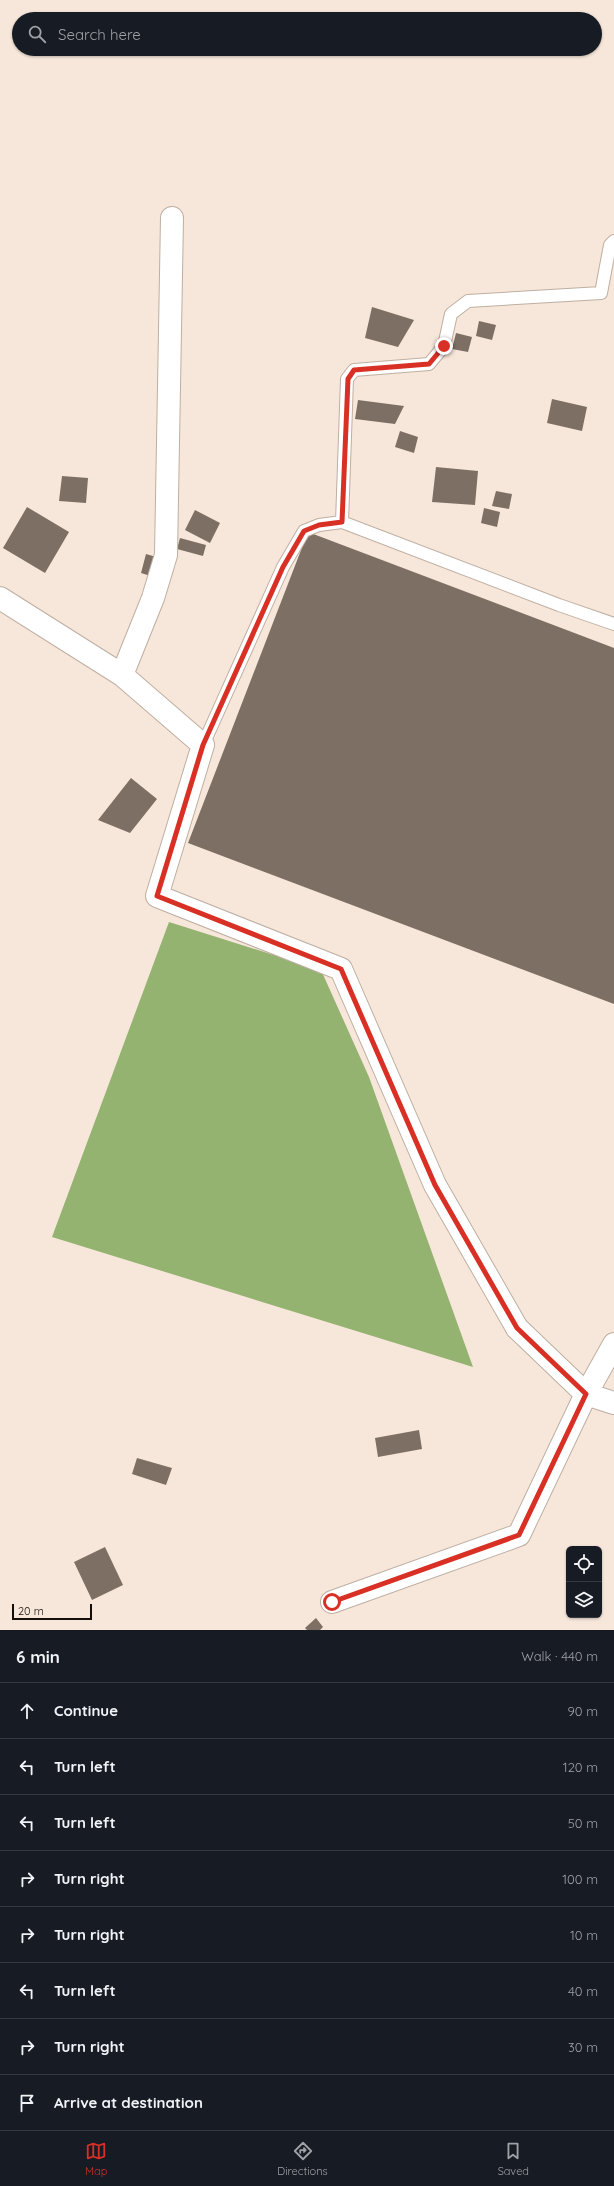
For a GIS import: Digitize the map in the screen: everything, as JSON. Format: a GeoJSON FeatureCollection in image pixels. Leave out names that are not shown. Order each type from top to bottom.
{"type":"FeatureCollection","features":[{"type":"Feature","properties":{"kind":"street"},"geometry":{"type":"LineString","coordinates":[[122,675],[153,598],[166,555],[172,218]]}},
{"type":"Feature","properties":{"kind":"street"},"geometry":{"type":"LineString","coordinates":[[0,598],[122,675],[203,745],[157,896],[341,969],[435,1185],[517,1328],[586,1394],[614,1403]]}},
{"type":"Feature","properties":{"kind":"street"},"geometry":{"type":"LineString","coordinates":[[332,1602],[519,1535],[586,1394],[614,1344]]}},
{"type":"Feature","properties":{"kind":"lane"},"geometry":{"type":"LineString","coordinates":[[342,522],[348,379],[354,370],[429,364],[444,346],[451,314],[468,301],[601,293],[610,244],[614,241]]}},
{"type":"Feature","properties":{"kind":"lane"},"geometry":{"type":"LineString","coordinates":[[203,745],[283,567],[304,531],[319,525],[342,522],[558,605],[614,624]]}},
{"type":"Feature","properties":{"kind":"green space"},"geometry":{"type":"Polygon","coordinates":[[[169,922],[321,970],[369,1077],[473,1367],[52,1237],[169,922]]]}},
{"type":"Feature","properties":{"kind":"building"},"geometry":{"type":"Polygon","coordinates":[[[372,307],[414,320],[398,347],[365,338],[372,307]]]}},
{"type":"Feature","properties":{"kind":"building"},"geometry":{"type":"Polygon","coordinates":[[[479,321],[496,325],[492,340],[476,336],[479,321]]]}},
{"type":"Feature","properties":{"kind":"building"},"geometry":{"type":"Polygon","coordinates":[[[456,333],[472,337],[468,352],[452,349],[456,333]]]}},
{"type":"Feature","properties":{"kind":"building"},"geometry":{"type":"Polygon","coordinates":[[[552,399],[587,407],[582,431],[547,423],[552,399]]]}},
{"type":"Feature","properties":{"kind":"building"},"geometry":{"type":"Polygon","coordinates":[[[358,400],[404,406],[395,424],[355,419],[358,400]]]}},
{"type":"Feature","properties":{"kind":"building"},"geometry":{"type":"Polygon","coordinates":[[[400,431],[418,437],[414,453],[395,447],[400,431]]]}},
{"type":"Feature","properties":{"kind":"building"},"geometry":{"type":"Polygon","coordinates":[[[436,467],[478,471],[475,505],[432,502],[436,467]]]}},
{"type":"Feature","properties":{"kind":"building"},"geometry":{"type":"Polygon","coordinates":[[[62,476],[88,478],[86,503],[59,501],[62,476]]]}},
{"type":"Feature","properties":{"kind":"building"},"geometry":{"type":"Polygon","coordinates":[[[496,491],[512,494],[509,509],[492,506],[496,491]]]}},
{"type":"Feature","properties":{"kind":"building"},"geometry":{"type":"Polygon","coordinates":[[[27,507],[69,532],[45,573],[3,548],[27,507]]]}},
{"type":"Feature","properties":{"kind":"building"},"geometry":{"type":"Polygon","coordinates":[[[484,508],[500,512],[497,527],[481,523],[484,508]]]}},
{"type":"Feature","properties":{"kind":"building"},"geometry":{"type":"Polygon","coordinates":[[[195,510],[220,523],[210,543],[185,530],[195,510]]]}},
{"type":"Feature","properties":{"kind":"building"},"geometry":{"type":"Polygon","coordinates":[[[308,532],[614,648],[614,1004],[188,843],[308,532]]]}},
{"type":"Feature","properties":{"kind":"building"},"geometry":{"type":"Polygon","coordinates":[[[180,538],[206,545],[203,556],[177,549],[180,538]]]}},
{"type":"Feature","properties":{"kind":"building"},"geometry":{"type":"Polygon","coordinates":[[[146,554],[163,559],[157,578],[141,573],[146,554]]]}},
{"type":"Feature","properties":{"kind":"building"},"geometry":{"type":"Polygon","coordinates":[[[131,778],[157,799],[130,833],[98,820],[131,778]]]}},
{"type":"Feature","properties":{"kind":"building"},"geometry":{"type":"Polygon","coordinates":[[[419,1430],[422,1449],[378,1457],[375,1438],[419,1430]]]}},
{"type":"Feature","properties":{"kind":"building"},"geometry":{"type":"Polygon","coordinates":[[[137,1458],[172,1468],[166,1485],[132,1474],[137,1458]]]}},
{"type":"Feature","properties":{"kind":"building"},"geometry":{"type":"Polygon","coordinates":[[[105,1547],[123,1585],[92,1600],[74,1562],[105,1547]]]}},
{"type":"Feature","properties":{"kind":"building"},"geometry":{"type":"Polygon","coordinates":[[[316,1618],[323,1627],[320,1630],[307,1630],[305,1628],[316,1618]]]}},
{"type":"Feature","properties":{"kind":"route"},"geometry":{"type":"LineString","coordinates":[[332,1602],[519,1535],[586,1394],[517,1328],[435,1185],[341,969],[157,896],[203,745],[283,567],[304,531],[319,525],[342,522],[348,379],[354,370],[429,364],[444,346]]}}]}
